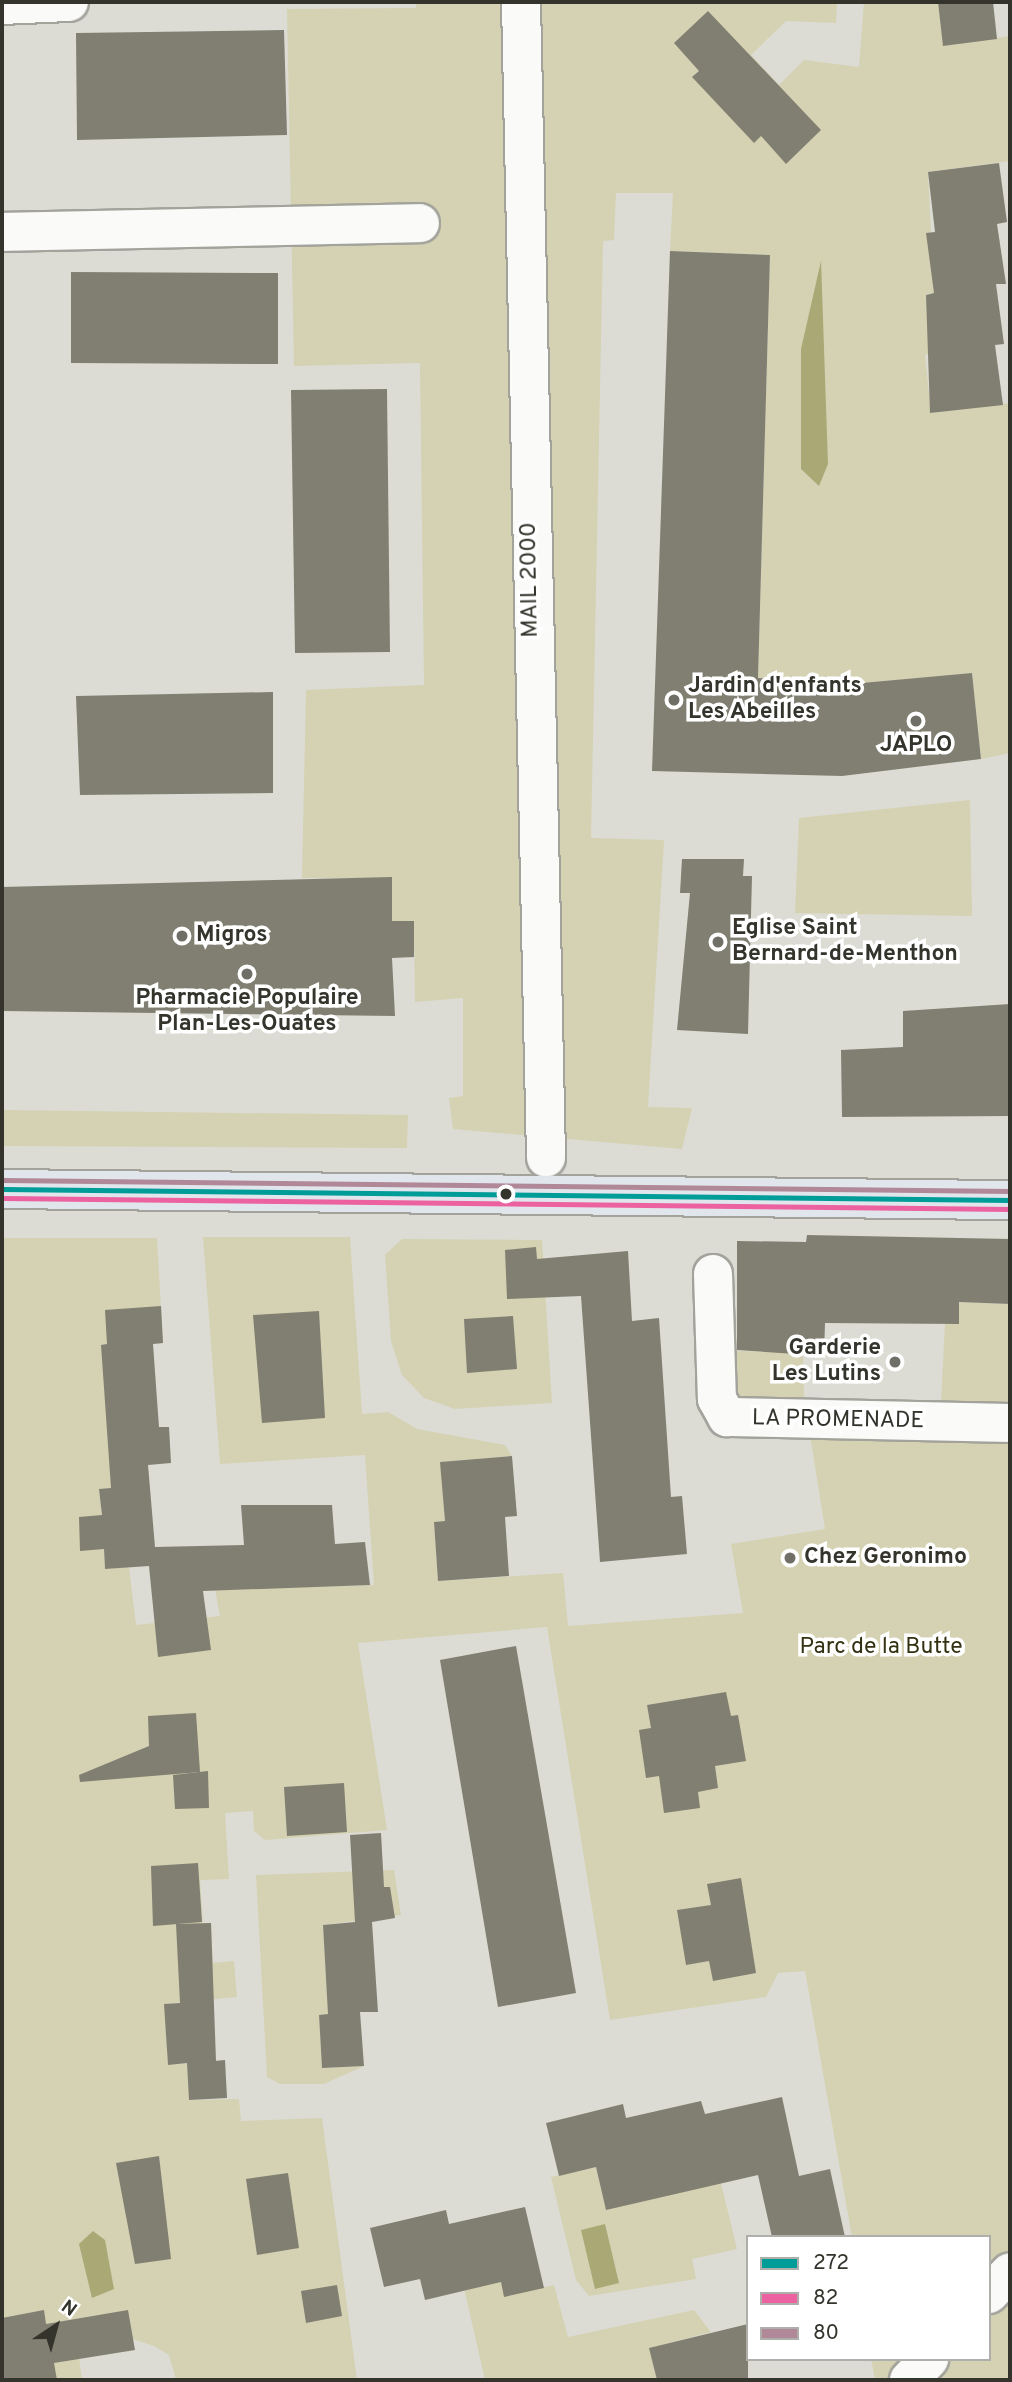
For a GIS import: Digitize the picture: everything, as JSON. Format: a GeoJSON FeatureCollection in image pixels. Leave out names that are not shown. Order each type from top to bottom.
{"type":"FeatureCollection","features":[{"type":"Feature","properties":{"kind":"main road"},"geometry":{"type":"LineString","coordinates":[[2,1189],[1010,1200]]}},
{"type":"Feature","properties":{"kind":"street"},"geometry":{"type":"LineString","coordinates":[[2,5],[69,2]]}},
{"type":"Feature","properties":{"kind":"street","name":"MAIL 2000"},"geometry":{"type":"LineString","coordinates":[[521,2],[546,1158]]}},
{"type":"Feature","properties":{"kind":"street"},"geometry":{"type":"LineString","coordinates":[[3,232],[420,223]]}},
{"type":"Feature","properties":{"kind":"street","name":"LA PROMENADE"},"geometry":{"type":"LineString","coordinates":[[713,1274],[717,1399],[727,1417],[1010,1423]]}},
{"type":"Feature","properties":{"kind":"street"},"geometry":{"type":"LineString","coordinates":[[991,2292],[1010,2272]]}},
{"type":"Feature","properties":{"kind":"street"},"geometry":{"type":"LineString","coordinates":[[909,2380],[927,2361]]}},
{"type":"Feature","properties":{"kind":"green space"},"geometry":{"type":"Polygon","coordinates":[[[416,2],[837,2],[836,23],[786,21],[751,55],[779,85],[804,60],[859,67],[864,2],[938,2],[944,46],[1010,36],[1010,161],[928,172],[934,293],[926,294],[933,353],[925,355],[931,413],[1010,403],[1010,753],[981,759],[972,673],[855,684],[758,678],[770,255],[670,251],[673,193],[616,193],[614,240],[603,241],[591,838],[664,840],[648,1107],[692,1108],[682,1149],[453,1129],[449,1098],[463,1096],[463,998],[415,1002],[414,921],[392,921],[392,878],[302,878],[306,690],[424,685],[420,363],[294,366],[287,9],[416,8],[416,2]]]}},
{"type":"Feature","properties":{"kind":"green space"},"geometry":{"type":"Polygon","coordinates":[[[970,800],[972,916],[795,913],[799,818],[970,800]]]}},
{"type":"Feature","properties":{"kind":"green space"},"geometry":{"type":"Polygon","coordinates":[[[2,1110],[408,1115],[407,1148],[2,1146],[2,1110]]]}},
{"type":"Feature","properties":{"kind":"green space","name":"Parc de la Butte"},"geometry":{"type":"Polygon","coordinates":[[[203,1237],[350,1237],[362,1414],[388,1412],[417,1429],[505,1445],[512,1456],[441,1462],[445,1521],[434,1522],[438,1581],[563,1573],[568,1626],[743,1613],[731,1544],[825,1529],[810,1435],[1010,1437],[1010,2380],[875,2380],[871,2361],[991,2361],[991,2235],[852,2235],[805,1971],[778,1973],[766,1997],[610,2020],[547,1627],[358,1643],[387,1830],[265,1840],[254,1831],[253,1811],[225,1813],[229,1879],[200,1880],[203,1923],[211,1923],[213,1963],[234,1961],[237,1997],[165,2004],[168,2064],[187,2063],[190,2100],[239,2099],[241,2121],[322,2118],[357,2380],[176,2380],[169,2355],[154,2346],[74,2320],[82,2380],[2,2380],[2,1238],[157,1238],[163,1343],[153,1344],[156,1386],[104,1390],[118,1488],[100,1490],[105,1569],[129,1567],[136,1625],[220,1616],[215,1589],[374,1585],[365,1455],[220,1464],[203,1237]]]}},
{"type":"Feature","properties":{"kind":"green space"},"geometry":{"type":"Polygon","coordinates":[[[402,1239],[542,1240],[552,1403],[455,1409],[424,1398],[402,1375],[391,1341],[385,1255],[402,1239]]]}},
{"type":"Feature","properties":{"kind":"green space"},"geometry":{"type":"Polygon","coordinates":[[[959,1302],[1010,1304],[1010,1403],[941,1403],[945,1323],[959,1324],[959,1302]]]}},
{"type":"Feature","properties":{"kind":"green space"},"geometry":{"type":"Polygon","coordinates":[[[735,1351],[803,1352],[804,1402],[737,1401],[735,1351]]]}},
{"type":"Feature","properties":{"kind":"green space"},"geometry":{"type":"Polygon","coordinates":[[[394,1870],[401,1915],[323,1925],[326,1977],[343,2013],[319,2015],[322,2068],[364,2066],[324,2084],[280,2084],[267,2077],[256,1875],[394,1870]]]}},
{"type":"Feature","properties":{"kind":"green space"},"geometry":{"type":"Polygon","coordinates":[[[596,2167],[606,2209],[721,2183],[737,2249],[692,2259],[696,2279],[589,2296],[576,2280],[551,2177],[596,2167]]]}},
{"type":"Feature","properties":{"kind":"green space"},"geometry":{"type":"Polygon","coordinates":[[[499,2275],[505,2296],[554,2285],[568,2337],[694,2310],[711,2332],[650,2348],[657,2380],[485,2380],[463,2284],[499,2275]]]}},
{"type":"Feature","properties":{"kind":"shaded area"},"geometry":{"type":"Polygon","coordinates":[[[821,261],[828,464],[819,486],[801,469],[801,349],[821,261]]]}},
{"type":"Feature","properties":{"kind":"shaded area"},"geometry":{"type":"Polygon","coordinates":[[[605,2224],[619,2283],[595,2289],[581,2230],[605,2224]]]}},
{"type":"Feature","properties":{"kind":"shaded area"},"geometry":{"type":"Polygon","coordinates":[[[93,2231],[105,2240],[114,2289],[92,2298],[79,2244],[93,2231]]]}},
{"type":"Feature","properties":{"kind":"building"},"geometry":{"type":"Polygon","coordinates":[[[938,2],[993,2],[997,39],[943,46],[938,2]]]}},
{"type":"Feature","properties":{"kind":"building"},"geometry":{"type":"Polygon","coordinates":[[[708,11],[821,130],[786,164],[761,136],[754,143],[692,77],[699,71],[674,43],[708,11]]]}},
{"type":"Feature","properties":{"kind":"building"},"geometry":{"type":"Polygon","coordinates":[[[284,30],[287,135],[77,140],[76,33],[284,30]]]}},
{"type":"Feature","properties":{"kind":"building"},"geometry":{"type":"Polygon","coordinates":[[[999,163],[1007,222],[997,224],[1006,284],[996,284],[1004,344],[995,345],[1003,405],[930,413],[926,295],[934,293],[926,233],[935,232],[928,172],[999,163]]]}},
{"type":"Feature","properties":{"kind":"building"},"geometry":{"type":"Polygon","coordinates":[[[670,251],[770,255],[758,678],[807,680],[807,688],[972,673],[981,759],[842,776],[652,771],[670,251]]]}},
{"type":"Feature","properties":{"kind":"building"},"geometry":{"type":"Polygon","coordinates":[[[71,272],[278,273],[278,364],[71,363],[71,272]]]}},
{"type":"Feature","properties":{"kind":"building"},"geometry":{"type":"Polygon","coordinates":[[[387,389],[390,652],[295,653],[291,390],[387,389]]]}},
{"type":"Feature","properties":{"kind":"building"},"geometry":{"type":"Polygon","coordinates":[[[273,692],[273,793],[80,795],[76,696],[273,692]]]}},
{"type":"Feature","properties":{"kind":"building","name":"Eglise Saint Bernard-de-Menthon"},"geometry":{"type":"Polygon","coordinates":[[[682,859],[744,859],[743,876],[752,876],[748,1034],[677,1030],[690,893],[680,893],[682,859]]]}},
{"type":"Feature","properties":{"kind":"building"},"geometry":{"type":"Polygon","coordinates":[[[392,877],[392,921],[414,921],[414,957],[392,958],[395,1016],[2,1011],[2,887],[392,877]]]}},
{"type":"Feature","properties":{"kind":"building"},"geometry":{"type":"Polygon","coordinates":[[[1010,1004],[1010,1116],[842,1117],[841,1050],[903,1047],[903,1011],[1010,1004]]]}},
{"type":"Feature","properties":{"kind":"building"},"geometry":{"type":"Polygon","coordinates":[[[807,1235],[1010,1239],[1010,1304],[959,1302],[959,1324],[825,1323],[824,1356],[737,1350],[737,1241],[806,1242],[807,1235]]]}},
{"type":"Feature","properties":{"kind":"building"},"geometry":{"type":"Polygon","coordinates":[[[536,1247],[537,1259],[628,1251],[632,1321],[659,1318],[671,1497],[682,1496],[687,1554],[600,1562],[581,1296],[507,1299],[505,1250],[536,1247]]]}},
{"type":"Feature","properties":{"kind":"building"},"geometry":{"type":"Polygon","coordinates":[[[161,1306],[163,1343],[153,1344],[159,1427],[169,1427],[171,1463],[148,1465],[155,1547],[244,1545],[241,1505],[332,1505],[335,1544],[365,1542],[370,1585],[203,1591],[211,1650],[158,1657],[149,1566],[105,1569],[104,1549],[80,1551],[79,1517],[102,1515],[99,1489],[111,1488],[101,1345],[107,1344],[105,1310],[161,1306]]]}},
{"type":"Feature","properties":{"kind":"building"},"geometry":{"type":"Polygon","coordinates":[[[319,1311],[325,1418],[262,1423],[253,1315],[319,1311]]]}},
{"type":"Feature","properties":{"kind":"building"},"geometry":{"type":"Polygon","coordinates":[[[513,1316],[517,1369],[467,1373],[464,1319],[513,1316]]]}},
{"type":"Feature","properties":{"kind":"building"},"geometry":{"type":"Polygon","coordinates":[[[512,1456],[517,1516],[505,1517],[509,1576],[438,1581],[434,1522],[445,1521],[440,1462],[512,1456]]]}},
{"type":"Feature","properties":{"kind":"building"},"geometry":{"type":"Polygon","coordinates":[[[516,1646],[576,1993],[498,2007],[440,1660],[516,1646]]]}},
{"type":"Feature","properties":{"kind":"building"},"geometry":{"type":"Polygon","coordinates":[[[726,1692],[731,1716],[738,1715],[746,1761],[715,1766],[718,1788],[698,1792],[700,1808],[664,1813],[659,1776],[646,1778],[639,1730],[651,1728],[647,1705],[726,1692]]]}},
{"type":"Feature","properties":{"kind":"building"},"geometry":{"type":"Polygon","coordinates":[[[196,1713],[200,1772],[80,1782],[79,1775],[149,1746],[148,1716],[196,1713]]]}},
{"type":"Feature","properties":{"kind":"building"},"geometry":{"type":"Polygon","coordinates":[[[208,1771],[209,1808],[175,1809],[173,1775],[208,1771]]]}},
{"type":"Feature","properties":{"kind":"building"},"geometry":{"type":"Polygon","coordinates":[[[344,1783],[347,1832],[287,1836],[284,1787],[344,1783]]]}},
{"type":"Feature","properties":{"kind":"building"},"geometry":{"type":"Polygon","coordinates":[[[381,1833],[384,1887],[390,1887],[395,1918],[372,1922],[378,2012],[360,2012],[364,2066],[322,2068],[319,2015],[328,2014],[323,1925],[355,1922],[350,1835],[381,1833]]]}},
{"type":"Feature","properties":{"kind":"building"},"geometry":{"type":"Polygon","coordinates":[[[198,1863],[202,1922],[153,1926],[151,1866],[198,1863]]]}},
{"type":"Feature","properties":{"kind":"building"},"geometry":{"type":"Polygon","coordinates":[[[741,1878],[756,1973],[713,1981],[709,1961],[686,1965],[677,1910],[711,1905],[707,1884],[741,1878]]]}},
{"type":"Feature","properties":{"kind":"building"},"geometry":{"type":"Polygon","coordinates":[[[211,1923],[216,2061],[225,2060],[227,2098],[189,2100],[187,2063],[168,2065],[164,2004],[180,2003],[176,1924],[211,1923]]]}},
{"type":"Feature","properties":{"kind":"building"},"geometry":{"type":"Polygon","coordinates":[[[782,2097],[799,2176],[830,2169],[845,2235],[772,2235],[758,2175],[606,2210],[596,2167],[559,2176],[546,2123],[623,2104],[626,2118],[701,2101],[705,2114],[782,2097]]]}},
{"type":"Feature","properties":{"kind":"building"},"geometry":{"type":"Polygon","coordinates":[[[159,2156],[171,2259],[135,2264],[116,2163],[159,2156]]]}},
{"type":"Feature","properties":{"kind":"building"},"geometry":{"type":"Polygon","coordinates":[[[288,2173],[299,2248],[257,2255],[246,2179],[288,2173]]]}},
{"type":"Feature","properties":{"kind":"building"},"geometry":{"type":"Polygon","coordinates":[[[525,2207],[544,2288],[504,2297],[501,2282],[425,2300],[420,2279],[384,2287],[370,2228],[446,2210],[449,2224],[525,2207]]]}},
{"type":"Feature","properties":{"kind":"building"},"geometry":{"type":"Polygon","coordinates":[[[337,2285],[342,2316],[306,2323],[301,2291],[337,2285]]]}},
{"type":"Feature","properties":{"kind":"building"},"geometry":{"type":"Polygon","coordinates":[[[44,2310],[46,2324],[128,2310],[135,2350],[54,2363],[57,2380],[2,2380],[2,2318],[44,2310]]]}},
{"type":"Feature","properties":{"kind":"building"},"geometry":{"type":"Polygon","coordinates":[[[746,2324],[748,2380],[657,2380],[649,2348],[746,2324]]]}},
{"type":"Feature","properties":{"kind":"transit line","name":"80"},"geometry":{"type":"LineString","coordinates":[[2,1180],[1010,1191]]}},
{"type":"Feature","properties":{"kind":"transit line","name":"272"},"geometry":{"type":"LineString","coordinates":[[2,1189],[1010,1200]]}},
{"type":"Feature","properties":{"kind":"transit line","name":"82"},"geometry":{"type":"LineString","coordinates":[[2,1198],[1010,1209]]}},
{"type":"Feature","properties":{"kind":"place","name":"Jardin d'enfants Les Abeilles"},"geometry":{"type":"Point","coordinates":[674,700]}},
{"type":"Feature","properties":{"kind":"place","name":"JAPLO"},"geometry":{"type":"Point","coordinates":[916,721]}},
{"type":"Feature","properties":{"kind":"place","name":"Migros"},"geometry":{"type":"Point","coordinates":[182,936]}},
{"type":"Feature","properties":{"kind":"place","name":"Eglise Saint Bernard-de-Menthon"},"geometry":{"type":"Point","coordinates":[718,942]}},
{"type":"Feature","properties":{"kind":"place","name":"Pharmacie Populaire Plan-Les-Ouates"},"geometry":{"type":"Point","coordinates":[247,974]}},
{"type":"Feature","properties":{"kind":"place","name":"Garderie Les Lutins"},"geometry":{"type":"Point","coordinates":[895,1362]}},
{"type":"Feature","properties":{"kind":"place","name":"Chez Geronimo"},"geometry":{"type":"Point","coordinates":[790,1558]}}]}
